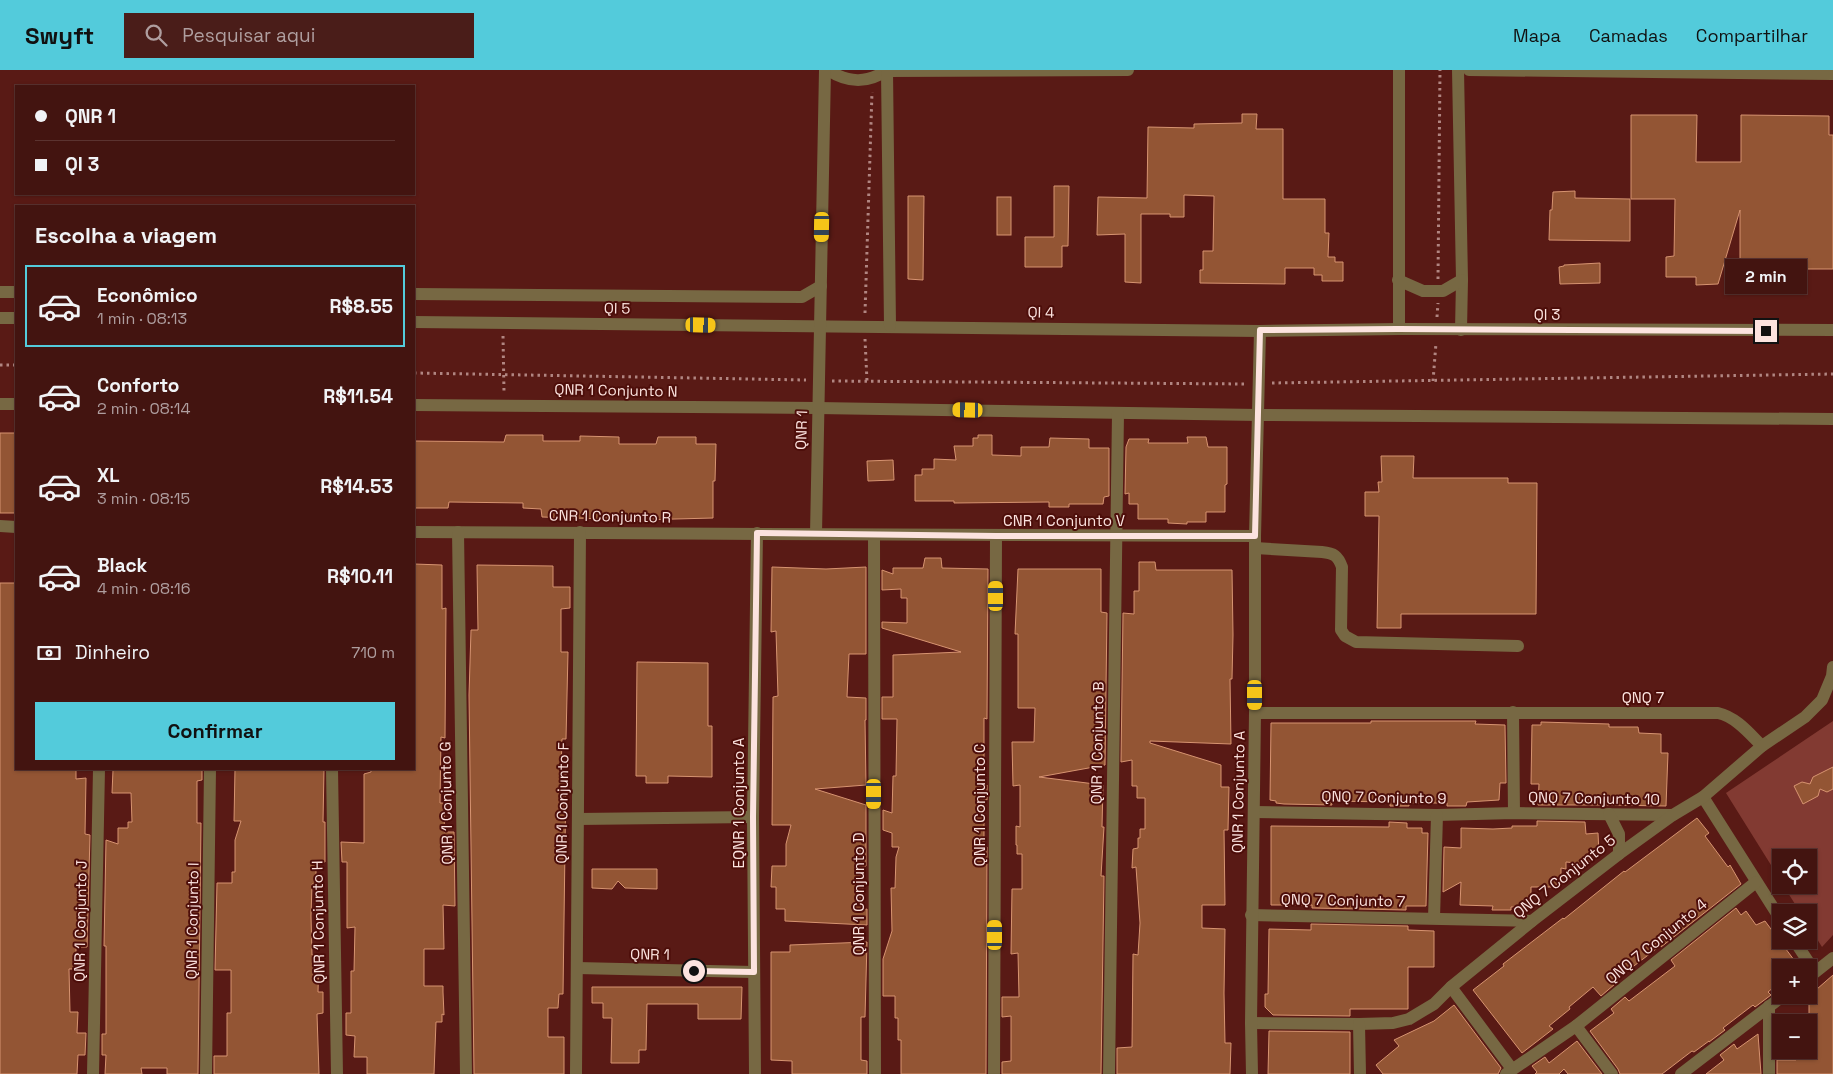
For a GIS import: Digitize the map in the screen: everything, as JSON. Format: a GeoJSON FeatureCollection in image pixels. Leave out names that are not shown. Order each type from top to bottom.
{"type":"FeatureCollection","features":[{"type":"Feature","properties":{"kind":"street"},"geometry":{"type":"LineString","coordinates":[[826,70],[839,78],[855,81],[872,79],[887,70],[1128,70]]}},
{"type":"Feature","properties":{"kind":"street","name":"QNR 1"},"geometry":{"type":"LineString","coordinates":[[816,534],[826,70]]}},
{"type":"Feature","properties":{"kind":"street"},"geometry":{"type":"LineString","coordinates":[[887,70],[890,326]]}},
{"type":"Feature","properties":{"kind":"street"},"geometry":{"type":"LineString","coordinates":[[1398,329],[1399,70]]}},
{"type":"Feature","properties":{"kind":"street"},"geometry":{"type":"LineString","coordinates":[[1458,70],[1462,280],[1461,330]]}},
{"type":"Feature","properties":{"kind":"street"},"geometry":{"type":"LineString","coordinates":[[1469,70],[1702,71],[1833,74]]}},
{"type":"Feature","properties":{"kind":"street"},"geometry":{"type":"LineString","coordinates":[[1398,280],[1423,291],[1443,291],[1462,280]]}},
{"type":"Feature","properties":{"kind":"street"},"geometry":{"type":"LineString","coordinates":[[415,294],[802,297],[821,286]]}},
{"type":"Feature","properties":{"kind":"street"},"geometry":{"type":"LineString","coordinates":[[0,292],[15,292]]}},
{"type":"Feature","properties":{"kind":"street"},"geometry":{"type":"LineString","coordinates":[[0,318],[15,318]]}},
{"type":"Feature","properties":{"kind":"street","name":"QI 5"},"geometry":{"type":"LineString","coordinates":[[415,322],[820,326]]}},
{"type":"Feature","properties":{"kind":"street","name":"QI 4"},"geometry":{"type":"LineString","coordinates":[[820,326],[1260,330]]}},
{"type":"Feature","properties":{"kind":"street","name":"QI 3"},"geometry":{"type":"LineString","coordinates":[[1260,330],[1833,330]]}},
{"type":"Feature","properties":{"kind":"street","name":"QNR 1 Conjunto A"},"geometry":{"type":"LineString","coordinates":[[1252,1074],[1255,542],[1260,330]]}},
{"type":"Feature","properties":{"kind":"street"},"geometry":{"type":"LineString","coordinates":[[0,404],[15,404]]}},
{"type":"Feature","properties":{"kind":"street","name":"QNR 1 Conjunto N"},"geometry":{"type":"LineString","coordinates":[[415,405],[818,408],[1258,415],[1833,419]]}},
{"type":"Feature","properties":{"kind":"street","name":"QNR 1 Conjunto B"},"geometry":{"type":"LineString","coordinates":[[1109,1074],[1118,413]]}},
{"type":"Feature","properties":{"kind":"street"},"geometry":{"type":"LineString","coordinates":[[0,526],[15,527]]}},
{"type":"Feature","properties":{"kind":"street","name":"CNR 1 Conjunto R"},"geometry":{"type":"LineString","coordinates":[[415,532],[757,533]]}},
{"type":"Feature","properties":{"kind":"street","name":"QNR 1 Conjunto G"},"geometry":{"type":"LineString","coordinates":[[458,532],[466,1074]]}},
{"type":"Feature","properties":{"kind":"street","name":"QNR 1 Conjunto F"},"geometry":{"type":"LineString","coordinates":[[576,1074],[580,532]]}},
{"type":"Feature","properties":{"kind":"street"},"geometry":{"type":"LineString","coordinates":[[757,533],[874,535]]}},
{"type":"Feature","properties":{"kind":"street","name":"EQNR 1 Conjunto A"},"geometry":{"type":"LineString","coordinates":[[754,1074],[753,817],[757,533]]}},
{"type":"Feature","properties":{"kind":"street","name":"CNR 1 Conjunto V"},"geometry":{"type":"LineString","coordinates":[[874,535],[1116,536],[1255,542],[1332,553],[1339,558],[1342,567],[1340,630],[1345,636],[1356,642],[1518,646]]}},
{"type":"Feature","properties":{"kind":"street","name":"QNR 1 Conjunto D"},"geometry":{"type":"LineString","coordinates":[[874,535],[875,1074]]}},
{"type":"Feature","properties":{"kind":"street","name":"QNR 1 Conjunto C"},"geometry":{"type":"LineString","coordinates":[[994,1074],[996,536]]}},
{"type":"Feature","properties":{"kind":"street"},"geometry":{"type":"LineString","coordinates":[[1772,906],[1703,797],[1762,746],[1805,717],[1822,700],[1832,676],[1833,667]]}},
{"type":"Feature","properties":{"kind":"street"},"geometry":{"type":"LineString","coordinates":[[1513,712],[1514,813]]}},
{"type":"Feature","properties":{"kind":"street","name":"QNQ 7"},"geometry":{"type":"LineString","coordinates":[[1255,713],[1718,713],[1734,720],[1762,746]]}},
{"type":"Feature","properties":{"kind":"street","name":"QNR 1 Conjunto J"},"geometry":{"type":"LineString","coordinates":[[93,1074],[99,770]]}},
{"type":"Feature","properties":{"kind":"street","name":"QNR 1 Conjunto I"},"geometry":{"type":"LineString","coordinates":[[206,1074],[210,770]]}},
{"type":"Feature","properties":{"kind":"street","name":"QNR 1 Conjunto H"},"geometry":{"type":"LineString","coordinates":[[332,770],[337,1074]]}},
{"type":"Feature","properties":{"kind":"street","name":"QNQ 7 Conjunto 5"},"geometry":{"type":"LineString","coordinates":[[1251,1023],[1359,1024],[1393,1023],[1409,1019],[1434,1004],[1451,987],[1532,921],[1619,854],[1673,815],[1703,797]]}},
{"type":"Feature","properties":{"kind":"street","name":"QNQ 7 Conjunto 9"},"geometry":{"type":"LineString","coordinates":[[1254,812],[1437,815],[1514,813]]}},
{"type":"Feature","properties":{"kind":"street","name":"QNQ 7 Conjunto 10"},"geometry":{"type":"LineString","coordinates":[[1514,813],[1673,815]]}},
{"type":"Feature","properties":{"kind":"street"},"geometry":{"type":"LineString","coordinates":[[1608,814],[1619,834],[1619,854]]}},
{"type":"Feature","properties":{"kind":"street"},"geometry":{"type":"LineString","coordinates":[[1434,918],[1437,815]]}},
{"type":"Feature","properties":{"kind":"street"},"geometry":{"type":"LineString","coordinates":[[578,819],[753,817]]}},
{"type":"Feature","properties":{"kind":"street","name":"QNQ 7 Conjunto 4"},"geometry":{"type":"LineString","coordinates":[[1509,1072],[1576,1026],[1756,882]]}},
{"type":"Feature","properties":{"kind":"street","name":"QNQ 7 Conjunto 7"},"geometry":{"type":"LineString","coordinates":[[1252,915],[1532,921]]}},
{"type":"Feature","properties":{"kind":"street"},"geometry":{"type":"LineString","coordinates":[[1817,970],[1833,958]]}},
{"type":"Feature","properties":{"kind":"street","name":"QNR 1"},"geometry":{"type":"LineString","coordinates":[[576,968],[754,972]]}},
{"type":"Feature","properties":{"kind":"street"},"geometry":{"type":"LineString","coordinates":[[1451,987],[1509,1072]]}},
{"type":"Feature","properties":{"kind":"street"},"geometry":{"type":"LineString","coordinates":[[1681,1074],[1772,1004]]}},
{"type":"Feature","properties":{"kind":"street"},"geometry":{"type":"LineString","coordinates":[[1769,1006],[1769,1074]]}},
{"type":"Feature","properties":{"kind":"street"},"geometry":{"type":"LineString","coordinates":[[1359,1024],[1360,1074]]}},
{"type":"Feature","properties":{"kind":"street"},"geometry":{"type":"LineString","coordinates":[[1576,1026],[1612,1074]]}},
{"type":"Feature","properties":{"kind":"path"},"geometry":{"type":"LineString","coordinates":[[1433,381],[1438,291],[1440,70]]}},
{"type":"Feature","properties":{"kind":"path"},"geometry":{"type":"LineString","coordinates":[[867,381],[864,326],[872,79]]}},
{"type":"Feature","properties":{"kind":"path"},"geometry":{"type":"LineString","coordinates":[[503,323],[504,405]]}},
{"type":"Feature","properties":{"kind":"path"},"geometry":{"type":"LineString","coordinates":[[0,365],[15,365]]}},
{"type":"Feature","properties":{"kind":"path"},"geometry":{"type":"LineString","coordinates":[[415,372],[867,381],[1258,384],[1833,374]]}},
{"type":"Feature","properties":{"kind":"shaded area"},"geometry":{"type":"Polygon","coordinates":[[[1833,721],[1833,935],[1822,947],[1817,939],[1817,904],[1795,904],[1789,894],[1817,894],[1817,849],[1772,849],[1772,867],[1726,793],[1833,721]]]}},
{"type":"Feature","properties":{"kind":"building"},"geometry":{"type":"Polygon","coordinates":[[[1242,114],[1257,114],[1256,129],[1283,129],[1283,199],[1325,199],[1325,233],[1329,233],[1328,257],[1335,257],[1335,262],[1343,262],[1343,281],[1322,281],[1322,275],[1314,275],[1314,268],[1285,268],[1285,284],[1200,283],[1200,270],[1203,270],[1203,251],[1213,251],[1214,196],[1184,195],[1184,217],[1170,217],[1170,214],[1141,214],[1141,283],[1125,282],[1125,234],[1097,235],[1098,197],[1147,198],[1148,127],[1194,128],[1194,124],[1242,123],[1242,114]]]}},
{"type":"Feature","properties":{"kind":"building"},"geometry":{"type":"Polygon","coordinates":[[[1631,115],[1697,115],[1696,162],[1741,162],[1741,115],[1829,116],[1829,135],[1833,135],[1833,269],[1806,269],[1806,273],[1804,273],[1804,286],[1784,286],[1784,283],[1740,284],[1740,210],[1718,284],[1696,285],[1696,277],[1666,277],[1666,257],[1674,256],[1675,199],[1631,199],[1631,115]]]}},
{"type":"Feature","properties":{"kind":"building"},"geometry":{"type":"Polygon","coordinates":[[[1054,186],[1069,186],[1068,246],[1062,246],[1062,267],[1025,267],[1025,237],[1054,237],[1054,186]]]}},
{"type":"Feature","properties":{"kind":"building"},"geometry":{"type":"Polygon","coordinates":[[[1575,191],[1575,198],[1630,199],[1630,241],[1549,240],[1553,192],[1575,191]]]}},
{"type":"Feature","properties":{"kind":"building"},"geometry":{"type":"Polygon","coordinates":[[[908,196],[924,196],[923,280],[908,279],[908,196]]]}},
{"type":"Feature","properties":{"kind":"building"},"geometry":{"type":"Polygon","coordinates":[[[997,197],[1011,197],[1011,235],[997,235],[997,197]]]}},
{"type":"Feature","properties":{"kind":"building"},"geometry":{"type":"Polygon","coordinates":[[[1600,263],[1600,283],[1560,284],[1559,267],[1564,265],[1600,263]]]}},
{"type":"Feature","properties":{"kind":"building"},"geometry":{"type":"Polygon","coordinates":[[[0,433],[15,433],[15,513],[0,513],[0,433]]]}},
{"type":"Feature","properties":{"kind":"building"},"geometry":{"type":"Polygon","coordinates":[[[506,435],[543,435],[543,441],[580,441],[580,436],[619,437],[619,444],[656,444],[658,437],[696,437],[696,444],[716,444],[713,518],[638,520],[542,517],[541,509],[523,508],[523,503],[449,502],[448,508],[415,508],[415,441],[504,442],[506,435]]]}},
{"type":"Feature","properties":{"kind":"building"},"geometry":{"type":"Polygon","coordinates":[[[978,435],[992,435],[992,455],[1021,456],[1021,447],[1049,447],[1050,438],[1089,439],[1089,448],[1109,448],[1109,496],[1104,497],[1103,504],[1069,504],[1069,507],[1049,507],[1049,502],[954,503],[954,501],[915,501],[915,475],[922,475],[922,469],[934,469],[934,459],[956,460],[954,446],[973,446],[973,438],[978,438],[978,435]]]}},
{"type":"Feature","properties":{"kind":"building"},"geometry":{"type":"Polygon","coordinates":[[[1187,437],[1206,437],[1208,447],[1227,447],[1225,512],[1206,512],[1206,522],[1187,522],[1187,524],[1168,523],[1168,519],[1138,519],[1138,504],[1129,504],[1129,493],[1125,494],[1126,447],[1129,439],[1149,439],[1148,443],[1188,443],[1187,437]]]}},
{"type":"Feature","properties":{"kind":"building"},"geometry":{"type":"Polygon","coordinates":[[[1381,456],[1414,456],[1413,478],[1508,478],[1508,483],[1537,483],[1536,614],[1401,614],[1401,628],[1377,628],[1379,516],[1365,516],[1365,492],[1379,492],[1378,482],[1382,482],[1381,456]]]}},
{"type":"Feature","properties":{"kind":"building"},"geometry":{"type":"Polygon","coordinates":[[[893,460],[894,480],[868,481],[867,461],[893,460]]]}},
{"type":"Feature","properties":{"kind":"building"},"geometry":{"type":"Polygon","coordinates":[[[925,558],[941,558],[942,568],[988,569],[987,719],[984,718],[984,757],[979,757],[978,785],[987,785],[987,800],[984,799],[984,847],[987,847],[986,1074],[901,1074],[901,1040],[898,1040],[898,1018],[895,1018],[895,996],[883,996],[883,959],[892,931],[891,888],[895,888],[896,857],[899,847],[892,847],[892,833],[883,830],[883,810],[892,813],[893,776],[896,776],[897,719],[882,719],[882,697],[893,697],[893,655],[961,652],[882,628],[882,622],[907,623],[907,598],[901,598],[901,589],[882,590],[882,570],[893,574],[893,568],[923,568],[925,558]]]}},
{"type":"Feature","properties":{"kind":"building"},"geometry":{"type":"Polygon","coordinates":[[[1139,562],[1155,562],[1156,570],[1232,570],[1231,744],[1150,741],[1150,743],[1221,765],[1221,787],[1229,787],[1228,830],[1224,830],[1225,905],[1202,905],[1202,928],[1225,929],[1225,1043],[1231,1043],[1230,1074],[1117,1074],[1117,1048],[1132,1047],[1133,954],[1138,955],[1140,923],[1136,867],[1132,868],[1133,849],[1138,848],[1140,829],[1145,829],[1145,798],[1137,798],[1137,786],[1132,786],[1132,760],[1121,762],[1123,613],[1134,614],[1134,591],[1139,591],[1139,562]]]}},
{"type":"Feature","properties":{"kind":"building"},"geometry":{"type":"Polygon","coordinates":[[[415,564],[442,565],[442,609],[446,608],[445,738],[441,737],[440,803],[445,803],[444,832],[454,832],[455,906],[443,905],[444,949],[424,949],[424,986],[443,986],[444,1015],[442,1014],[442,1022],[436,1022],[434,1074],[367,1074],[367,1057],[354,1057],[355,1036],[346,1035],[346,1013],[351,1013],[351,971],[354,971],[355,927],[347,928],[347,862],[342,862],[341,842],[364,843],[364,774],[371,772],[371,770],[415,770],[415,564]]]}},
{"type":"Feature","properties":{"kind":"building"},"geometry":{"type":"Polygon","coordinates":[[[477,565],[553,566],[553,587],[570,587],[570,608],[561,609],[561,652],[568,652],[566,739],[562,739],[561,773],[566,774],[563,994],[559,994],[558,1008],[548,1008],[548,1037],[564,1037],[564,1074],[474,1074],[469,695],[471,630],[478,630],[477,565]]]}},
{"type":"Feature","properties":{"kind":"building"},"geometry":{"type":"Polygon","coordinates":[[[772,567],[826,569],[866,567],[866,654],[849,654],[847,697],[866,698],[866,785],[815,789],[866,805],[866,866],[863,866],[863,910],[867,909],[867,925],[785,921],[785,909],[776,909],[776,887],[771,887],[772,866],[786,866],[786,844],[791,825],[772,825],[773,697],[778,696],[776,631],[771,632],[772,567]]]}},
{"type":"Feature","properties":{"kind":"building"},"geometry":{"type":"Polygon","coordinates":[[[1018,569],[1101,569],[1101,612],[1107,613],[1105,765],[1039,777],[1103,785],[1102,827],[1104,827],[1101,876],[1104,876],[1101,1074],[1002,1074],[1002,1062],[1011,1061],[1011,1016],[1002,1017],[1002,997],[1019,997],[1018,953],[1011,954],[1012,889],[1022,889],[1022,854],[1017,854],[1016,845],[1016,826],[1020,827],[1020,785],[1013,786],[1012,742],[1034,742],[1035,708],[1018,708],[1018,634],[1015,634],[1018,569]]]}},
{"type":"Feature","properties":{"kind":"building"},"geometry":{"type":"Polygon","coordinates":[[[0,583],[15,583],[15,770],[76,770],[76,779],[86,778],[85,834],[90,835],[87,947],[76,947],[76,969],[69,969],[70,1012],[78,1012],[77,1033],[86,1033],[85,1055],[78,1055],[77,1074],[0,1074],[0,583]]]}},
{"type":"Feature","properties":{"kind":"building"},"geometry":{"type":"Polygon","coordinates":[[[637,662],[708,663],[708,726],[712,726],[712,777],[668,776],[668,783],[646,783],[646,776],[636,776],[637,662]]]}},
{"type":"Feature","properties":{"kind":"building"},"geometry":{"type":"Polygon","coordinates":[[[1371,721],[1476,721],[1475,724],[1505,725],[1506,783],[1500,783],[1499,800],[1467,802],[1466,806],[1447,806],[1447,803],[1409,803],[1409,806],[1390,806],[1390,802],[1331,801],[1332,805],[1284,804],[1270,800],[1271,723],[1371,723],[1371,721]]]}},
{"type":"Feature","properties":{"kind":"building"},"geometry":{"type":"Polygon","coordinates":[[[1541,722],[1609,724],[1609,727],[1638,727],[1639,733],[1661,734],[1661,753],[1668,753],[1666,806],[1538,805],[1539,784],[1531,784],[1532,725],[1541,725],[1541,722]]]}},
{"type":"Feature","properties":{"kind":"building"},"geometry":{"type":"Polygon","coordinates":[[[1833,767],[1833,789],[1827,792],[1820,789],[1818,796],[1803,804],[1794,786],[1802,782],[1810,784],[1813,777],[1833,767]]]}},
{"type":"Feature","properties":{"kind":"building"},"geometry":{"type":"Polygon","coordinates":[[[113,770],[202,770],[202,780],[197,781],[197,823],[201,823],[198,1074],[167,1074],[167,1068],[141,1068],[142,1074],[105,1074],[106,1055],[102,1055],[102,1034],[106,1034],[106,946],[104,946],[106,840],[118,844],[118,828],[128,828],[128,822],[132,822],[131,793],[112,793],[113,770]]]}},
{"type":"Feature","properties":{"kind":"building"},"geometry":{"type":"Polygon","coordinates":[[[235,770],[324,770],[323,822],[325,822],[325,862],[316,862],[316,884],[312,884],[311,916],[312,955],[319,955],[318,992],[323,992],[323,1013],[317,1014],[319,1074],[214,1074],[214,1056],[227,1056],[227,1013],[231,1013],[231,970],[215,970],[217,883],[232,883],[232,872],[235,872],[235,840],[241,821],[234,821],[235,770]]]}},
{"type":"Feature","properties":{"kind":"building"},"geometry":{"type":"Polygon","coordinates":[[[1697,818],[1709,833],[1705,836],[1728,867],[1730,865],[1741,884],[1613,982],[1615,984],[1601,996],[1593,987],[1549,1026],[1553,1029],[1522,1053],[1473,990],[1504,966],[1503,964],[1624,871],[1697,818]]]}},
{"type":"Feature","properties":{"kind":"building"},"geometry":{"type":"Polygon","coordinates":[[[1537,821],[1585,822],[1586,834],[1598,833],[1599,853],[1587,864],[1566,862],[1566,869],[1561,868],[1561,879],[1557,879],[1557,887],[1531,887],[1531,907],[1511,907],[1511,910],[1492,910],[1493,906],[1460,905],[1461,882],[1443,892],[1444,847],[1461,848],[1461,828],[1493,829],[1512,828],[1512,826],[1537,826],[1537,821]]]}},
{"type":"Feature","properties":{"kind":"building"},"geometry":{"type":"Polygon","coordinates":[[[1389,822],[1407,823],[1407,828],[1422,828],[1422,833],[1428,833],[1426,906],[1406,906],[1406,910],[1312,908],[1312,905],[1271,905],[1271,826],[1389,827],[1389,822]]]}},
{"type":"Feature","properties":{"kind":"building"},"geometry":{"type":"Polygon","coordinates":[[[592,869],[657,869],[657,889],[625,888],[618,881],[612,889],[592,888],[592,869]]]}},
{"type":"Feature","properties":{"kind":"building"},"geometry":{"type":"Polygon","coordinates":[[[1736,908],[1741,915],[1746,911],[1756,925],[1765,921],[1772,930],[1772,949],[1786,949],[1793,959],[1772,959],[1772,989],[1768,992],[1771,995],[1755,1007],[1753,1005],[1723,1028],[1725,1030],[1694,1052],[1692,1051],[1662,1074],[1620,1074],[1590,1031],[1614,1013],[1611,1009],[1625,997],[1629,1001],[1675,966],[1671,960],[1736,908]]]}},
{"type":"Feature","properties":{"kind":"building"},"geometry":{"type":"Polygon","coordinates":[[[1311,924],[1408,926],[1408,930],[1434,931],[1434,967],[1408,967],[1408,1009],[1350,1009],[1350,1016],[1273,1015],[1265,1007],[1265,994],[1268,994],[1269,929],[1311,930],[1311,924]]]}},
{"type":"Feature","properties":{"kind":"building"},"geometry":{"type":"Polygon","coordinates":[[[867,942],[865,1017],[861,1017],[861,1060],[867,1061],[867,1074],[792,1074],[792,1061],[771,1060],[771,952],[790,952],[790,945],[867,942]]]}},
{"type":"Feature","properties":{"kind":"building"},"geometry":{"type":"Polygon","coordinates":[[[1833,975],[1833,1074],[1777,1074],[1777,1060],[1817,1059],[1817,1014],[1809,1014],[1809,1004],[1817,1004],[1817,989],[1833,975]]]}},
{"type":"Feature","properties":{"kind":"building"},"geometry":{"type":"Polygon","coordinates":[[[592,987],[742,987],[741,1019],[698,1019],[698,1004],[647,1004],[646,1050],[639,1050],[639,1063],[611,1063],[612,1018],[603,1018],[603,1003],[592,1003],[592,987]]]}},
{"type":"Feature","properties":{"kind":"building"},"geometry":{"type":"Polygon","coordinates":[[[1454,1005],[1501,1068],[1498,1074],[1383,1074],[1376,1065],[1399,1046],[1394,1040],[1434,1021],[1454,1005]]]}},
{"type":"Feature","properties":{"kind":"building"},"geometry":{"type":"Polygon","coordinates":[[[1269,1031],[1350,1032],[1350,1074],[1268,1074],[1269,1031]]]}},
{"type":"Feature","properties":{"kind":"building"},"geometry":{"type":"Polygon","coordinates":[[[1758,1034],[1761,1074],[1706,1074],[1724,1060],[1720,1055],[1734,1044],[1737,1049],[1758,1034]]]}},
{"type":"Feature","properties":{"kind":"building"},"geometry":{"type":"Polygon","coordinates":[[[1577,1041],[1602,1074],[1568,1074],[1564,1069],[1559,1074],[1535,1074],[1537,1072],[1532,1066],[1545,1057],[1549,1063],[1577,1041]]]}},
{"type":"Feature","properties":{"kind":"route"},"geometry":{"type":"LineString","coordinates":[[694,971],[754,972],[753,817],[757,533],[996,536],[1255,536],[1260,330],[1766,331]]}}]}
